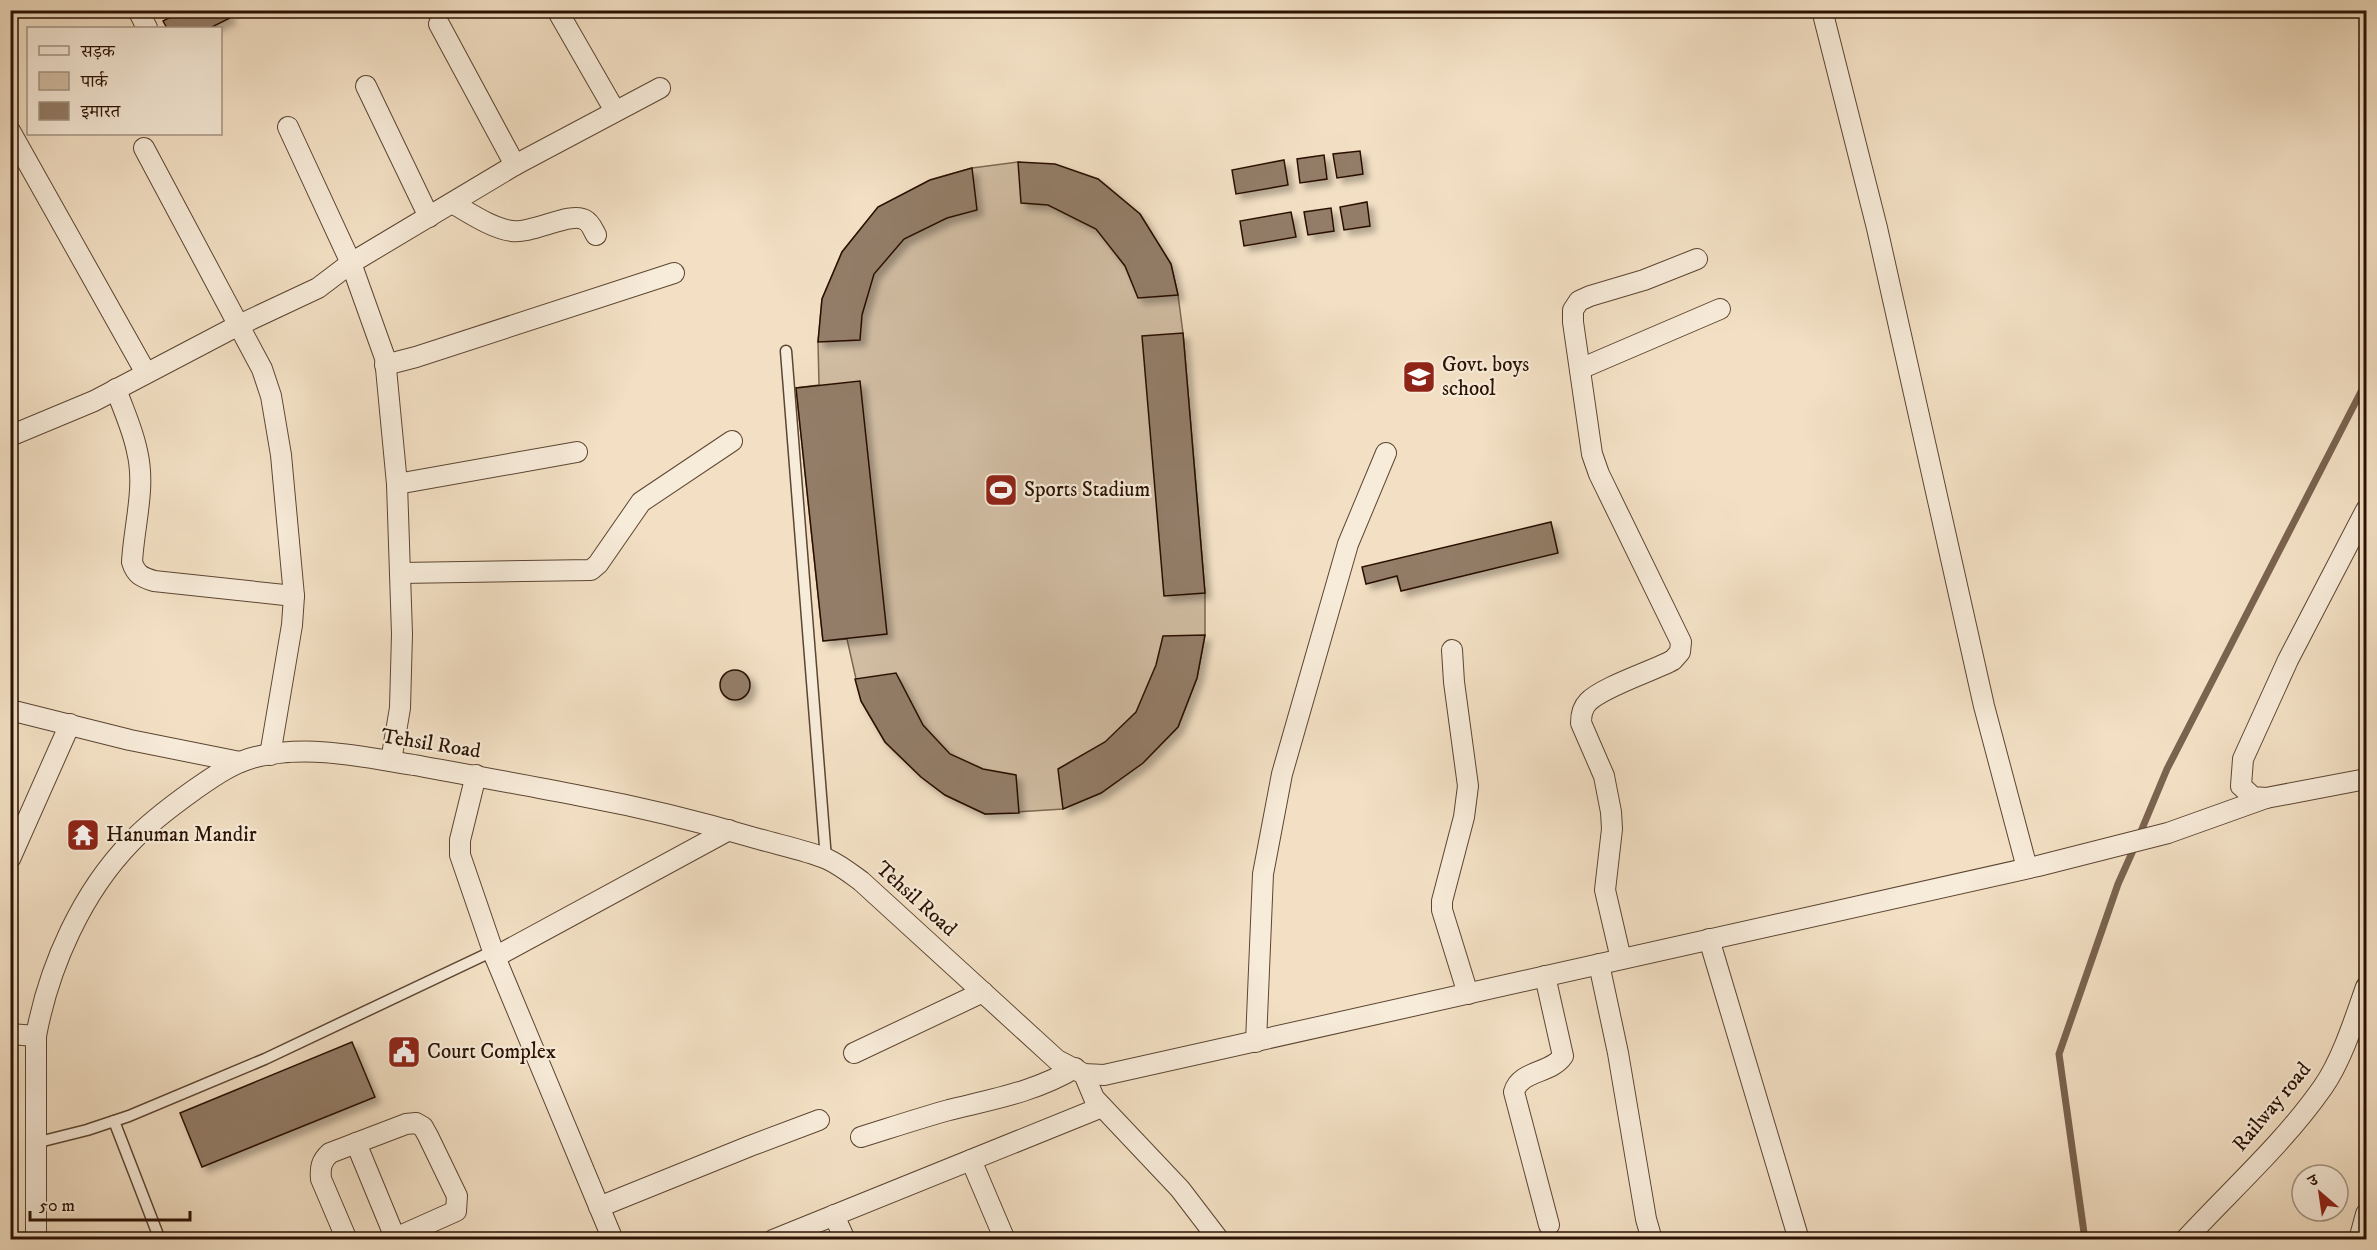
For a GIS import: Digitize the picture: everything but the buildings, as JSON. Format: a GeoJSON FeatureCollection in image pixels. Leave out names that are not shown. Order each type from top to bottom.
{"type":"FeatureCollection","features":[{"type":"Feature","properties":{"kind":"street"},"geometry":{"type":"LineString","coordinates":[[138,10],[146,27]]}},
{"type":"Feature","properties":{"kind":"street"},"geometry":{"type":"LineString","coordinates":[[557,10],[615,111]]}},
{"type":"Feature","properties":{"kind":"street"},"geometry":{"type":"LineString","coordinates":[[1822,10],[1877,228],[1984,706],[2033,867]]}},
{"type":"Feature","properties":{"kind":"street"},"geometry":{"type":"LineString","coordinates":[[439,24],[515,165]]}},
{"type":"Feature","properties":{"kind":"street"},"geometry":{"type":"LineString","coordinates":[[366,86],[429,217]]}},
{"type":"Feature","properties":{"kind":"street"},"geometry":{"type":"LineString","coordinates":[[10,436],[94,401],[237,326],[318,288],[351,263],[515,165],[660,88]]}},
{"type":"Feature","properties":{"kind":"street"},"geometry":{"type":"LineString","coordinates":[[288,127],[351,263],[379,339],[385,364],[397,483],[402,673],[400,708],[391,761]]}},
{"type":"Feature","properties":{"kind":"street"},"geometry":{"type":"LineString","coordinates":[[10,130],[146,373]]}},
{"type":"Feature","properties":{"kind":"street"},"geometry":{"type":"LineString","coordinates":[[144,147],[237,326],[262,369],[276,417],[294,596],[292,625],[270,755]]}},
{"type":"Feature","properties":{"kind":"street"},"geometry":{"type":"LineString","coordinates":[[452,203],[479,218],[511,231],[531,230],[575,217],[589,222],[596,235]]}},
{"type":"Feature","properties":{"kind":"street"},"geometry":{"type":"LineString","coordinates":[[1621,959],[1605,890],[1612,829],[1611,812],[1604,776],[1584,730],[1581,714],[1588,702],[1600,693],[1673,660],[1680,652],[1681,642],[1599,474],[1587,432],[1573,310],[1579,301],[1590,296],[1644,280],[1697,259]]}},
{"type":"Feature","properties":{"kind":"street"},"geometry":{"type":"LineString","coordinates":[[385,364],[416,357],[674,273]]}},
{"type":"Feature","properties":{"kind":"street"},"geometry":{"type":"LineString","coordinates":[[1580,369],[1720,309]]}},
{"type":"Feature","properties":{"kind":"street"},"geometry":{"type":"LineString","coordinates":[[116,389],[133,436],[139,463],[140,483],[132,562],[134,570],[140,576],[154,581],[294,596]]}},
{"type":"Feature","properties":{"kind":"street"},"geometry":{"type":"LineString","coordinates":[[400,573],[591,570],[598,564],[641,502],[732,441]]}},
{"type":"Feature","properties":{"kind":"street"},"geometry":{"type":"LineString","coordinates":[[397,483],[578,452]]}},
{"type":"Feature","properties":{"kind":"street"},"geometry":{"type":"LineString","coordinates":[[1256,1042],[1263,874],[1282,774],[1348,544],[1386,453]]}},
{"type":"Feature","properties":{"kind":"street"},"geometry":{"type":"LineString","coordinates":[[2266,798],[2253,797],[2241,786],[2243,759],[2288,660],[2367,510]]}},
{"type":"Feature","properties":{"kind":"street"},"geometry":{"type":"LineString","coordinates":[[1452,650],[1468,786],[1464,818],[1442,901],[1442,910],[1468,994]]}},
{"type":"Feature","properties":{"kind":"street"},"geometry":{"type":"LineString","coordinates":[[10,710],[130,740],[240,762]]}},
{"type":"Feature","properties":{"kind":"street"},"geometry":{"type":"LineString","coordinates":[[10,859],[70,724]]}},
{"type":"Feature","properties":{"kind":"street","name":"Tehsil Road"},"geometry":{"type":"LineString","coordinates":[[36,1239],[36,1036],[41,1009],[56,964],[77,916],[118,856],[133,839],[181,800],[240,762],[270,755],[300,752],[348,754],[476,775],[646,808],[826,859],[861,881],[1057,1060],[1080,1071]]}},
{"type":"Feature","properties":{"kind":"street"},"geometry":{"type":"LineString","coordinates":[[476,775],[460,840],[460,855],[494,954],[613,1239]]}},
{"type":"Feature","properties":{"kind":"street"},"geometry":{"type":"LineString","coordinates":[[861,1137],[950,1110],[1009,1097],[1080,1071],[1118,1073],[2033,867],[2168,833],[2266,798],[2367,779]]}},
{"type":"Feature","properties":{"kind":"street"},"geometry":{"type":"LineString","coordinates":[[494,954],[729,830]]}},
{"type":"Feature","properties":{"kind":"street"},"geometry":{"type":"LineString","coordinates":[[1709,939],[1799,1239]]}},
{"type":"Feature","properties":{"kind":"street"},"geometry":{"type":"LineString","coordinates":[[1599,964],[1618,1053],[1646,1220],[1652,1239]]}},
{"type":"Feature","properties":{"kind":"street"},"geometry":{"type":"LineString","coordinates":[[1545,976],[1563,1056],[1553,1066],[1522,1080],[1516,1085],[1514,1092],[1549,1225]]}},
{"type":"Feature","properties":{"kind":"street","name":"Railway road"},"geometry":{"type":"LineString","coordinates":[[2185,1239],[2292,1127],[2324,1086],[2335,1066],[2367,987]]}},
{"type":"Feature","properties":{"kind":"street"},"geometry":{"type":"LineString","coordinates":[[854,1053],[983,992]]}},
{"type":"Feature","properties":{"kind":"street"},"geometry":{"type":"LineString","coordinates":[[10,1034],[36,1036]]}},
{"type":"Feature","properties":{"kind":"street"},"geometry":{"type":"LineString","coordinates":[[1080,1071],[1094,1098],[1180,1189],[1219,1239]]}},
{"type":"Feature","properties":{"kind":"street"},"geometry":{"type":"LineString","coordinates":[[773,1239],[1102,1107]]}},
{"type":"Feature","properties":{"kind":"street"},"geometry":{"type":"LineString","coordinates":[[599,1207],[819,1120]]}},
{"type":"Feature","properties":{"kind":"street"},"geometry":{"type":"LineString","coordinates":[[347,1239],[321,1179],[320,1170],[323,1160],[330,1153],[356,1143],[406,1124],[416,1122],[423,1127],[456,1196],[456,1211],[394,1239],[356,1143]]}},
{"type":"Feature","properties":{"kind":"street"},"geometry":{"type":"LineString","coordinates":[[971,1160],[1005,1239]]}},
{"type":"Feature","properties":{"kind":"street"},"geometry":{"type":"LineString","coordinates":[[2360,1239],[2367,1214]]}},
{"type":"Feature","properties":{"kind":"street"},"geometry":{"type":"LineString","coordinates":[[834,1215],[845,1239]]}},
{"type":"Feature","properties":{"kind":"lane"},"geometry":{"type":"LineString","coordinates":[[786,351],[826,859]]}},
{"type":"Feature","properties":{"kind":"lane"},"geometry":{"type":"LineString","coordinates":[[35,1143],[114,1121],[265,1059],[494,954]]}},
{"type":"Feature","properties":{"kind":"lane"},"geometry":{"type":"LineString","coordinates":[[114,1121],[160,1239]]}},
{"type":"Feature","properties":{"kind":"green space","name":"Sports Stadium"},"geometry":{"type":"Polygon","coordinates":[[[1018,162],[1098,179],[1140,214],[1171,264],[1183,333],[1205,593],[1205,635],[1197,678],[1178,727],[1143,763],[1101,793],[1063,809],[985,814],[945,795],[921,777],[885,742],[861,701],[847,639],[823,641],[796,388],[819,385],[818,342],[822,299],[842,252],[878,207],[930,180],[972,168],[1018,162]]]}},
{"type":"Feature","properties":{"kind":"waterway"},"geometry":{"type":"LineString","coordinates":[[2139,836],[2167,769],[2366,382]]}},
{"type":"Feature","properties":{"kind":"waterway"},"geometry":{"type":"LineString","coordinates":[[2085,1240],[2059,1054],[2118,884],[2135,846]]}},
{"type":"Feature","properties":{"kind":"place","name":"Govt. boys school"},"geometry":{"type":"Point","coordinates":[1419,377]}},
{"type":"Feature","properties":{"kind":"place","name":"Sports Stadium"},"geometry":{"type":"Point","coordinates":[1001,490]}},
{"type":"Feature","properties":{"kind":"place","name":"Hanuman Mandir"},"geometry":{"type":"Point","coordinates":[83,835]}},
{"type":"Feature","properties":{"kind":"place","name":"Court Complex"},"geometry":{"type":"Point","coordinates":[404,1052]}}]}
